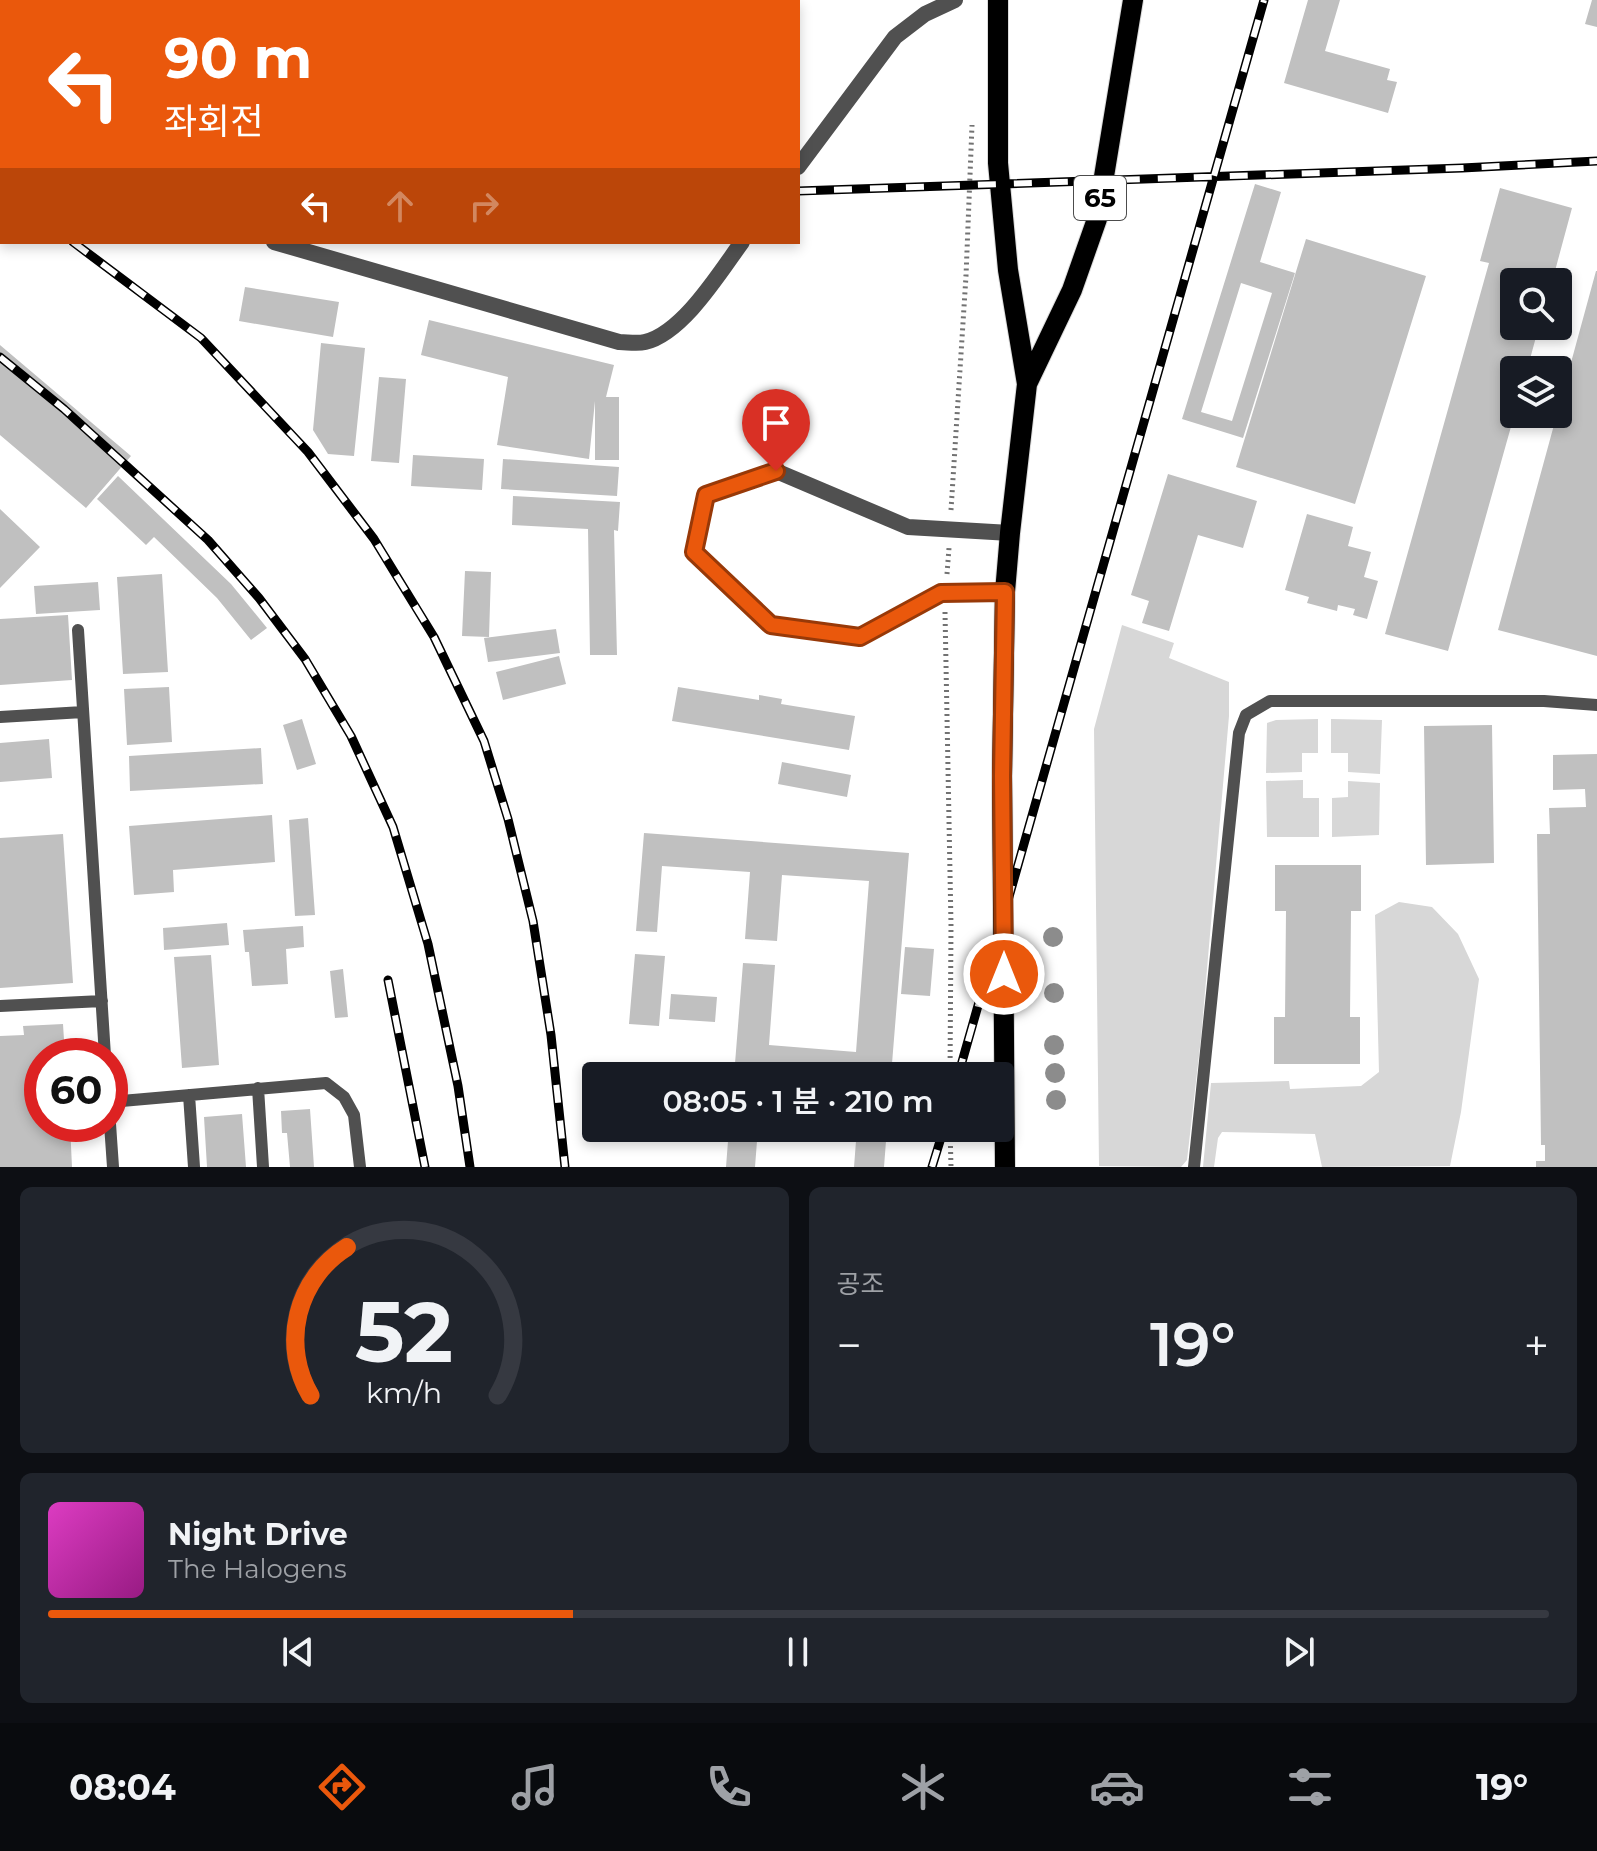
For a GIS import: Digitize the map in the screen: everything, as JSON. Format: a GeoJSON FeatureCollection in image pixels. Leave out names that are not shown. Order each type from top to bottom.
{"type":"FeatureCollection","features":[{"type":"Feature","properties":{"kind":"main road","name":"65"},"geometry":{"type":"LineString","coordinates":[[998,0],[998,163],[1008,270],[1027,384],[1005,592],[1002,776],[1005,1167]]}},
{"type":"Feature","properties":{"kind":"main road","name":"65"},"geometry":{"type":"LineString","coordinates":[[1027,384],[1072,290],[1097,219],[1133,0]]}},
{"type":"Feature","properties":{"kind":"street"},"geometry":{"type":"LineString","coordinates":[[800,164],[895,37],[925,14],[950,1]]}},
{"type":"Feature","properties":{"kind":"street"},"geometry":{"type":"LineString","coordinates":[[281,244],[619,342],[643,342],[663,334],[694,307],[741,244]]}},
{"type":"Feature","properties":{"kind":"street"},"geometry":{"type":"LineString","coordinates":[[1005,592],[941,593],[860,637],[771,625],[694,552],[706,495],[776,471],[908,527],[1010,533]]}},
{"type":"Feature","properties":{"kind":"lane"},"geometry":{"type":"LineString","coordinates":[[78,630],[104,1038]]}},
{"type":"Feature","properties":{"kind":"lane"},"geometry":{"type":"LineString","coordinates":[[1194,1167],[1239,733],[1246,715],[1270,701],[1544,701],[1597,705]]}},
{"type":"Feature","properties":{"kind":"lane"},"geometry":{"type":"LineString","coordinates":[[0,717],[83,712]]}},
{"type":"Feature","properties":{"kind":"lane"},"geometry":{"type":"LineString","coordinates":[[0,1006],[102,1001]]}},
{"type":"Feature","properties":{"kind":"lane"},"geometry":{"type":"LineString","coordinates":[[128,1100],[326,1083],[344,1097],[354,1115],[360,1167]]}},
{"type":"Feature","properties":{"kind":"lane"},"geometry":{"type":"LineString","coordinates":[[258,1088],[263,1167]]}},
{"type":"Feature","properties":{"kind":"lane"},"geometry":{"type":"LineString","coordinates":[[189,1095],[194,1167]]}},
{"type":"Feature","properties":{"kind":"lane"},"geometry":{"type":"LineString","coordinates":[[111,1142],[113,1167]]}},
{"type":"Feature","properties":{"kind":"path"},"geometry":{"type":"LineString","coordinates":[[950,1142],[951,1167]]}},
{"type":"Feature","properties":{"kind":"shaded area"},"geometry":{"type":"Polygon","coordinates":[[[1122,625],[1174,643],[1169,658],[1229,682],[1229,716],[1201,1038],[1187,1160],[1181,1167],[1099,1166],[1094,729],[1122,625]]]}},
{"type":"Feature","properties":{"kind":"shaded area"},"geometry":{"type":"Polygon","coordinates":[[[1318,719],[1318,753],[1302,753],[1302,772],[1266,773],[1267,723],[1318,719]]]}},
{"type":"Feature","properties":{"kind":"shaded area"},"geometry":{"type":"Polygon","coordinates":[[[1331,719],[1382,720],[1380,774],[1348,772],[1348,753],[1331,753],[1331,719]]]}},
{"type":"Feature","properties":{"kind":"shaded area"},"geometry":{"type":"Polygon","coordinates":[[[1303,780],[1303,798],[1319,798],[1319,837],[1267,837],[1266,781],[1303,780]]]}},
{"type":"Feature","properties":{"kind":"shaded area"},"geometry":{"type":"Polygon","coordinates":[[[1348,781],[1380,783],[1379,835],[1332,837],[1332,798],[1348,797],[1348,781]]]}},
{"type":"Feature","properties":{"kind":"shaded area"},"geometry":{"type":"Polygon","coordinates":[[[1399,902],[1432,907],[1458,934],[1479,979],[1461,1112],[1450,1166],[1322,1167],[1315,1134],[1222,1132],[1218,1138],[1214,1167],[1203,1167],[1211,1083],[1289,1081],[1290,1089],[1361,1086],[1379,1072],[1375,915],[1399,902]]]}},
{"type":"Feature","properties":{"kind":"building"},"geometry":{"type":"Polygon","coordinates":[[[1308,0],[1340,0],[1325,51],[1390,69],[1387,80],[1397,82],[1388,113],[1284,83],[1308,0]]]}},
{"type":"Feature","properties":{"kind":"building"},"geometry":{"type":"Polygon","coordinates":[[[1592,0],[1597,0],[1597,27],[1585,24],[1592,0]]]}},
{"type":"Feature","properties":{"kind":"building"},"geometry":{"type":"Polygon","coordinates":[[[1255,184],[1281,192],[1260,262],[1295,273],[1243,438],[1182,419],[1255,184]],[[1241,283],[1201,412],[1232,421],[1272,293],[1241,283]]]}},
{"type":"Feature","properties":{"kind":"building"},"geometry":{"type":"Polygon","coordinates":[[[1500,188],[1572,208],[1556,268],[1500,268],[1500,340],[1535,340],[1531,356],[1500,356],[1500,428],[1511,428],[1448,651],[1385,634],[1489,263],[1480,261],[1500,188]]]}},
{"type":"Feature","properties":{"kind":"building"},"geometry":{"type":"Polygon","coordinates":[[[1306,239],[1426,276],[1355,504],[1236,467],[1306,239]]]}},
{"type":"Feature","properties":{"kind":"building"},"geometry":{"type":"Polygon","coordinates":[[[1597,271],[1597,656],[1498,630],[1553,428],[1572,428],[1572,359],[1597,271]]]}},
{"type":"Feature","properties":{"kind":"building"},"geometry":{"type":"Polygon","coordinates":[[[245,287],[339,302],[333,337],[239,321],[245,287]]]}},
{"type":"Feature","properties":{"kind":"building"},"geometry":{"type":"Polygon","coordinates":[[[429,320],[614,365],[606,397],[619,397],[619,460],[595,460],[595,401],[589,459],[497,445],[508,377],[421,355],[429,320]]]}},
{"type":"Feature","properties":{"kind":"building"},"geometry":{"type":"Polygon","coordinates":[[[321,343],[365,348],[354,456],[328,454],[313,430],[321,343]]]}},
{"type":"Feature","properties":{"kind":"building"},"geometry":{"type":"Polygon","coordinates":[[[0,345],[131,456],[86,508],[0,435],[0,345]]]}},
{"type":"Feature","properties":{"kind":"building"},"geometry":{"type":"Polygon","coordinates":[[[379,377],[406,379],[399,463],[371,461],[379,377]]]}},
{"type":"Feature","properties":{"kind":"building"},"geometry":{"type":"Polygon","coordinates":[[[413,455],[484,459],[482,490],[411,486],[413,455]]]}},
{"type":"Feature","properties":{"kind":"building"},"geometry":{"type":"Polygon","coordinates":[[[503,459],[619,467],[617,496],[501,489],[503,459]]]}},
{"type":"Feature","properties":{"kind":"building"},"geometry":{"type":"Polygon","coordinates":[[[1168,474],[1257,501],[1243,548],[1198,535],[1169,631],[1142,623],[1149,601],[1131,595],[1168,474]]]}},
{"type":"Feature","properties":{"kind":"building"},"geometry":{"type":"Polygon","coordinates":[[[118,476],[231,584],[267,628],[251,640],[217,598],[154,537],[146,545],[97,499],[118,476]]]}},
{"type":"Feature","properties":{"kind":"building"},"geometry":{"type":"Polygon","coordinates":[[[513,496],[620,502],[618,531],[614,530],[617,655],[590,655],[588,529],[512,525],[513,496]]]}},
{"type":"Feature","properties":{"kind":"building"},"geometry":{"type":"Polygon","coordinates":[[[0,509],[40,547],[0,588],[0,509]]]}},
{"type":"Feature","properties":{"kind":"building"},"geometry":{"type":"Polygon","coordinates":[[[1307,514],[1353,527],[1348,546],[1371,552],[1364,577],[1378,581],[1367,619],[1353,615],[1355,609],[1338,605],[1337,611],[1307,603],[1309,597],[1285,590],[1307,514]]]}},
{"type":"Feature","properties":{"kind":"building"},"geometry":{"type":"Polygon","coordinates":[[[465,571],[491,572],[489,637],[462,636],[465,571]]]}},
{"type":"Feature","properties":{"kind":"building"},"geometry":{"type":"Polygon","coordinates":[[[162,574],[168,672],[123,674],[117,577],[162,574]]]}},
{"type":"Feature","properties":{"kind":"building"},"geometry":{"type":"Polygon","coordinates":[[[98,582],[100,610],[36,614],[34,586],[98,582]]]}},
{"type":"Feature","properties":{"kind":"building"},"geometry":{"type":"Polygon","coordinates":[[[68,615],[72,680],[0,685],[0,619],[68,615]]]}},
{"type":"Feature","properties":{"kind":"building"},"geometry":{"type":"Polygon","coordinates":[[[556,629],[560,653],[488,662],[484,638],[556,629]]]}},
{"type":"Feature","properties":{"kind":"building"},"geometry":{"type":"Polygon","coordinates":[[[559,656],[566,684],[503,700],[496,672],[559,656]]]}},
{"type":"Feature","properties":{"kind":"building"},"geometry":{"type":"Polygon","coordinates":[[[169,687],[172,742],[127,745],[124,689],[169,687]]]}},
{"type":"Feature","properties":{"kind":"building"},"geometry":{"type":"Polygon","coordinates":[[[678,687],[759,700],[759,695],[782,699],[781,704],[855,716],[849,750],[672,721],[678,687]]]}},
{"type":"Feature","properties":{"kind":"building"},"geometry":{"type":"Polygon","coordinates":[[[302,719],[316,764],[297,770],[283,725],[302,719]]]}},
{"type":"Feature","properties":{"kind":"building"},"geometry":{"type":"Polygon","coordinates":[[[1492,725],[1494,863],[1426,865],[1424,726],[1492,725]]]}},
{"type":"Feature","properties":{"kind":"building"},"geometry":{"type":"Polygon","coordinates":[[[49,739],[52,778],[0,782],[0,743],[49,739]]]}},
{"type":"Feature","properties":{"kind":"building"},"geometry":{"type":"Polygon","coordinates":[[[261,748],[263,784],[130,791],[129,756],[261,748]]]}},
{"type":"Feature","properties":{"kind":"building"},"geometry":{"type":"Polygon","coordinates":[[[1597,754],[1597,1167],[1536,1167],[1536,1161],[1545,1161],[1545,1145],[1541,1145],[1537,834],[1550,834],[1549,808],[1586,807],[1585,789],[1553,790],[1553,755],[1597,754]]]}},
{"type":"Feature","properties":{"kind":"building"},"geometry":{"type":"Polygon","coordinates":[[[782,762],[851,775],[847,797],[778,784],[782,762]]]}},
{"type":"Feature","properties":{"kind":"building"},"geometry":{"type":"Polygon","coordinates":[[[272,815],[275,862],[173,870],[174,892],[134,895],[129,826],[272,815]]]}},
{"type":"Feature","properties":{"kind":"building"},"geometry":{"type":"Polygon","coordinates":[[[308,818],[315,915],[295,916],[289,820],[308,818]]]}},
{"type":"Feature","properties":{"kind":"building"},"geometry":{"type":"Polygon","coordinates":[[[644,833],[909,853],[892,1062],[735,1062],[743,963],[775,965],[769,1045],[856,1052],[869,881],[782,875],[777,941],[745,939],[750,872],[662,866],[657,932],[636,931],[644,833]]]}},
{"type":"Feature","properties":{"kind":"building"},"geometry":{"type":"Polygon","coordinates":[[[63,834],[73,983],[0,988],[0,838],[63,834]]]}},
{"type":"Feature","properties":{"kind":"building"},"geometry":{"type":"Polygon","coordinates":[[[1275,865],[1361,865],[1361,911],[1351,911],[1350,1017],[1360,1017],[1360,1064],[1274,1064],[1274,1017],[1285,1017],[1286,911],[1275,911],[1275,865]]]}},
{"type":"Feature","properties":{"kind":"building"},"geometry":{"type":"Polygon","coordinates":[[[227,923],[229,945],[164,950],[163,928],[227,923]]]}},
{"type":"Feature","properties":{"kind":"building"},"geometry":{"type":"Polygon","coordinates":[[[303,926],[304,947],[286,949],[288,984],[252,986],[249,952],[245,952],[243,930],[303,926]]]}},
{"type":"Feature","properties":{"kind":"building"},"geometry":{"type":"Polygon","coordinates":[[[905,947],[934,949],[930,996],[901,994],[905,947]]]}},
{"type":"Feature","properties":{"kind":"building"},"geometry":{"type":"Polygon","coordinates":[[[635,954],[665,956],[659,1026],[629,1024],[635,954]]]}},
{"type":"Feature","properties":{"kind":"building"},"geometry":{"type":"Polygon","coordinates":[[[211,955],[219,1065],[182,1068],[174,957],[211,955]]]}},
{"type":"Feature","properties":{"kind":"building"},"geometry":{"type":"Polygon","coordinates":[[[343,969],[348,1017],[335,1018],[330,971],[343,969]]]}},
{"type":"Feature","properties":{"kind":"building"},"geometry":{"type":"Polygon","coordinates":[[[671,994],[717,997],[715,1022],[669,1019],[671,994]]]}},
{"type":"Feature","properties":{"kind":"building"},"geometry":{"type":"Polygon","coordinates":[[[63,1024],[64,1038],[24,1038],[24,1142],[71,1142],[72,1167],[0,1167],[0,1036],[24,1035],[23,1026],[63,1024]]]}},
{"type":"Feature","properties":{"kind":"building"},"geometry":{"type":"Polygon","coordinates":[[[310,1109],[314,1167],[290,1167],[287,1133],[282,1133],[281,1111],[310,1109]]]}},
{"type":"Feature","properties":{"kind":"building"},"geometry":{"type":"Polygon","coordinates":[[[242,1114],[246,1167],[207,1167],[204,1117],[242,1114]]]}},
{"type":"Feature","properties":{"kind":"building"},"geometry":{"type":"Polygon","coordinates":[[[728,1142],[757,1142],[755,1167],[726,1167],[728,1142]]]}},
{"type":"Feature","properties":{"kind":"building"},"geometry":{"type":"Polygon","coordinates":[[[856,1142],[886,1142],[884,1167],[854,1167],[856,1142]]]}},
{"type":"Feature","properties":{"kind":"railway"},"geometry":{"type":"LineString","coordinates":[[962,1062],[1264,0]]}},
{"type":"Feature","properties":{"kind":"railway"},"geometry":{"type":"LineString","coordinates":[[800,191],[1597,161]]}},
{"type":"Feature","properties":{"kind":"railway"},"geometry":{"type":"LineString","coordinates":[[76,244],[201,338],[308,452],[374,539],[434,637],[484,741],[508,819],[533,921],[551,1035],[565,1167]]}},
{"type":"Feature","properties":{"kind":"railway"},"geometry":{"type":"LineString","coordinates":[[0,357],[64,409],[208,540],[259,598],[305,659],[351,736],[393,827],[428,944],[458,1086],[470,1167]]}},
{"type":"Feature","properties":{"kind":"railway"},"geometry":{"type":"LineString","coordinates":[[388,980],[425,1167]]}},
{"type":"Feature","properties":{"kind":"railway"},"geometry":{"type":"LineString","coordinates":[[932,1167],[940,1142]]}},
{"type":"Feature","properties":{"kind":"route"},"geometry":{"type":"LineString","coordinates":[[776,471],[706,495],[694,552],[771,625],[860,637],[941,593],[1005,592],[1002,776],[1004,974]]}}]}
